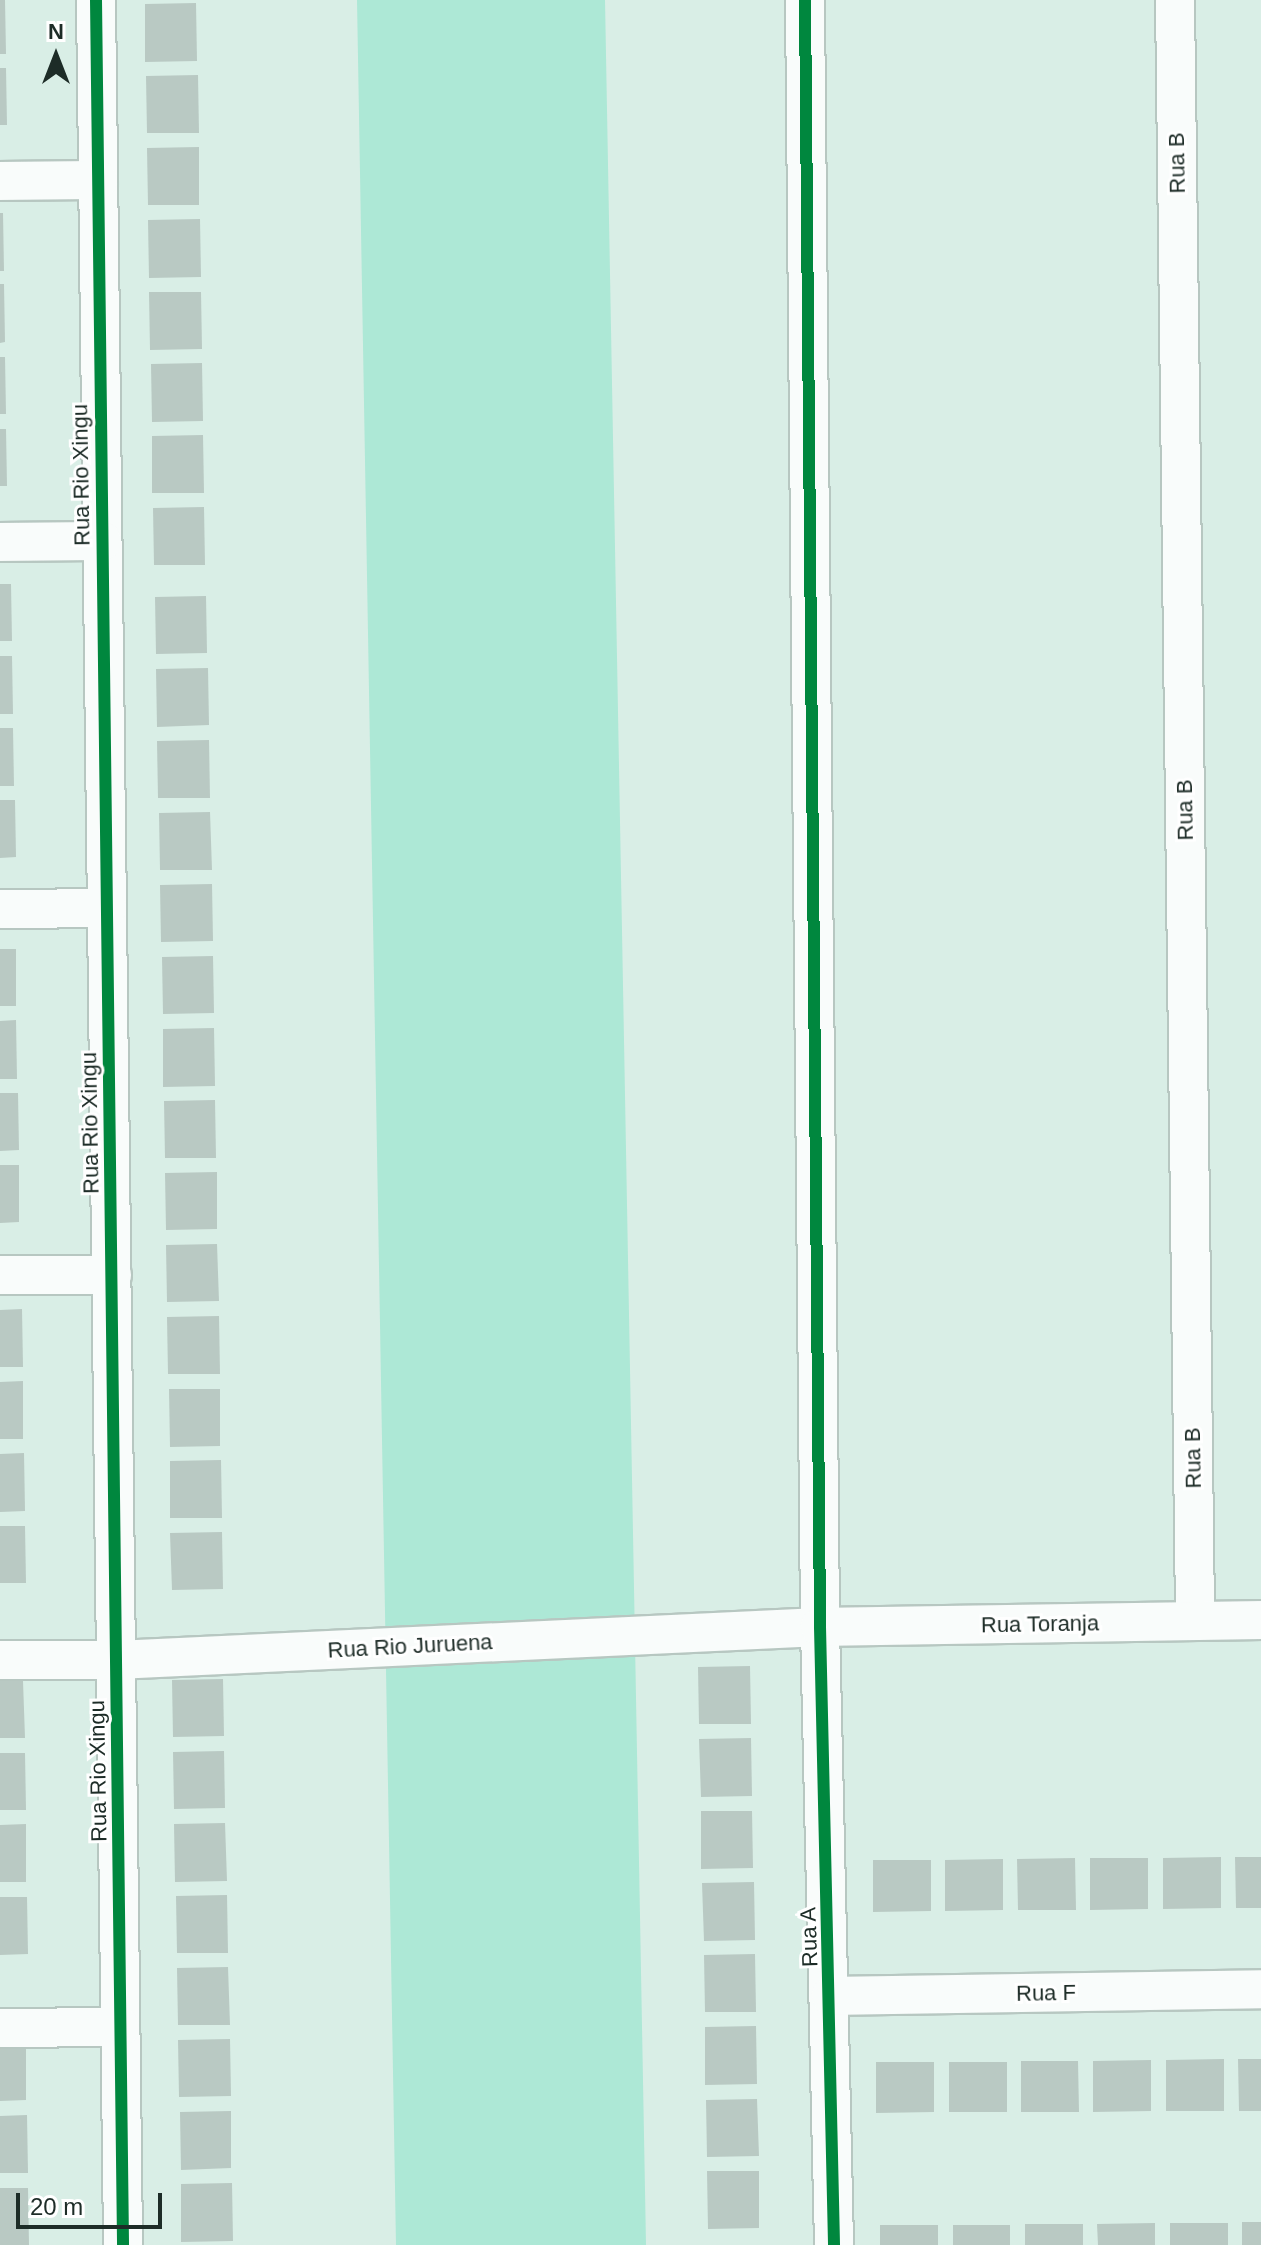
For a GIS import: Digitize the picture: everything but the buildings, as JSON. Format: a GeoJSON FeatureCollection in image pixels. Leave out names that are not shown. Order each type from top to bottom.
{"type":"FeatureCollection","features":[{"type":"Feature","properties":{"kind":"street","name":"Rua Rio Xingu"},"geometry":{"type":"LineString","coordinates":[[96,0],[123,2245]]}},
{"type":"Feature","properties":{"kind":"street","name":"Rua A"},"geometry":{"type":"LineString","coordinates":[[805,0],[820,1627],[831,1996],[834,2245]]}},
{"type":"Feature","properties":{"kind":"street","name":"Rua B"},"geometry":{"type":"LineString","coordinates":[[1175,0],[1195,1621]]}},
{"type":"Feature","properties":{"kind":"street"},"geometry":{"type":"LineString","coordinates":[[0,181],[98,180]]}},
{"type":"Feature","properties":{"kind":"street"},"geometry":{"type":"LineString","coordinates":[[0,542],[102,541]]}},
{"type":"Feature","properties":{"kind":"street"},"geometry":{"type":"LineString","coordinates":[[0,909],[107,908]]}},
{"type":"Feature","properties":{"kind":"street"},"geometry":{"type":"LineString","coordinates":[[0,1275],[112,1275]]}},
{"type":"Feature","properties":{"kind":"street","name":"Rua Toranja"},"geometry":{"type":"LineString","coordinates":[[820,1627],[1261,1620]]}},
{"type":"Feature","properties":{"kind":"street","name":"Rua Rio Juruena"},"geometry":{"type":"LineString","coordinates":[[0,1660],[116,1660],[820,1627]]}},
{"type":"Feature","properties":{"kind":"street","name":"Rua F"},"geometry":{"type":"LineString","coordinates":[[831,1996],[1261,1989]]}},
{"type":"Feature","properties":{"kind":"street"},"geometry":{"type":"LineString","coordinates":[[0,2028],[120,2027]]}},
{"type":"Feature","properties":{"kind":"green space"},"geometry":{"type":"Polygon","coordinates":[[[357,0],[605,0],[646,2245],[396,2245],[357,0]]]}},
{"type":"Feature","properties":{"kind":"cycle path"},"geometry":{"type":"LineString","coordinates":[[96,0],[123,2245]]}},
{"type":"Feature","properties":{"kind":"cycle path"},"geometry":{"type":"LineString","coordinates":[[805,0],[820,1627],[834,2245]]}}]}
